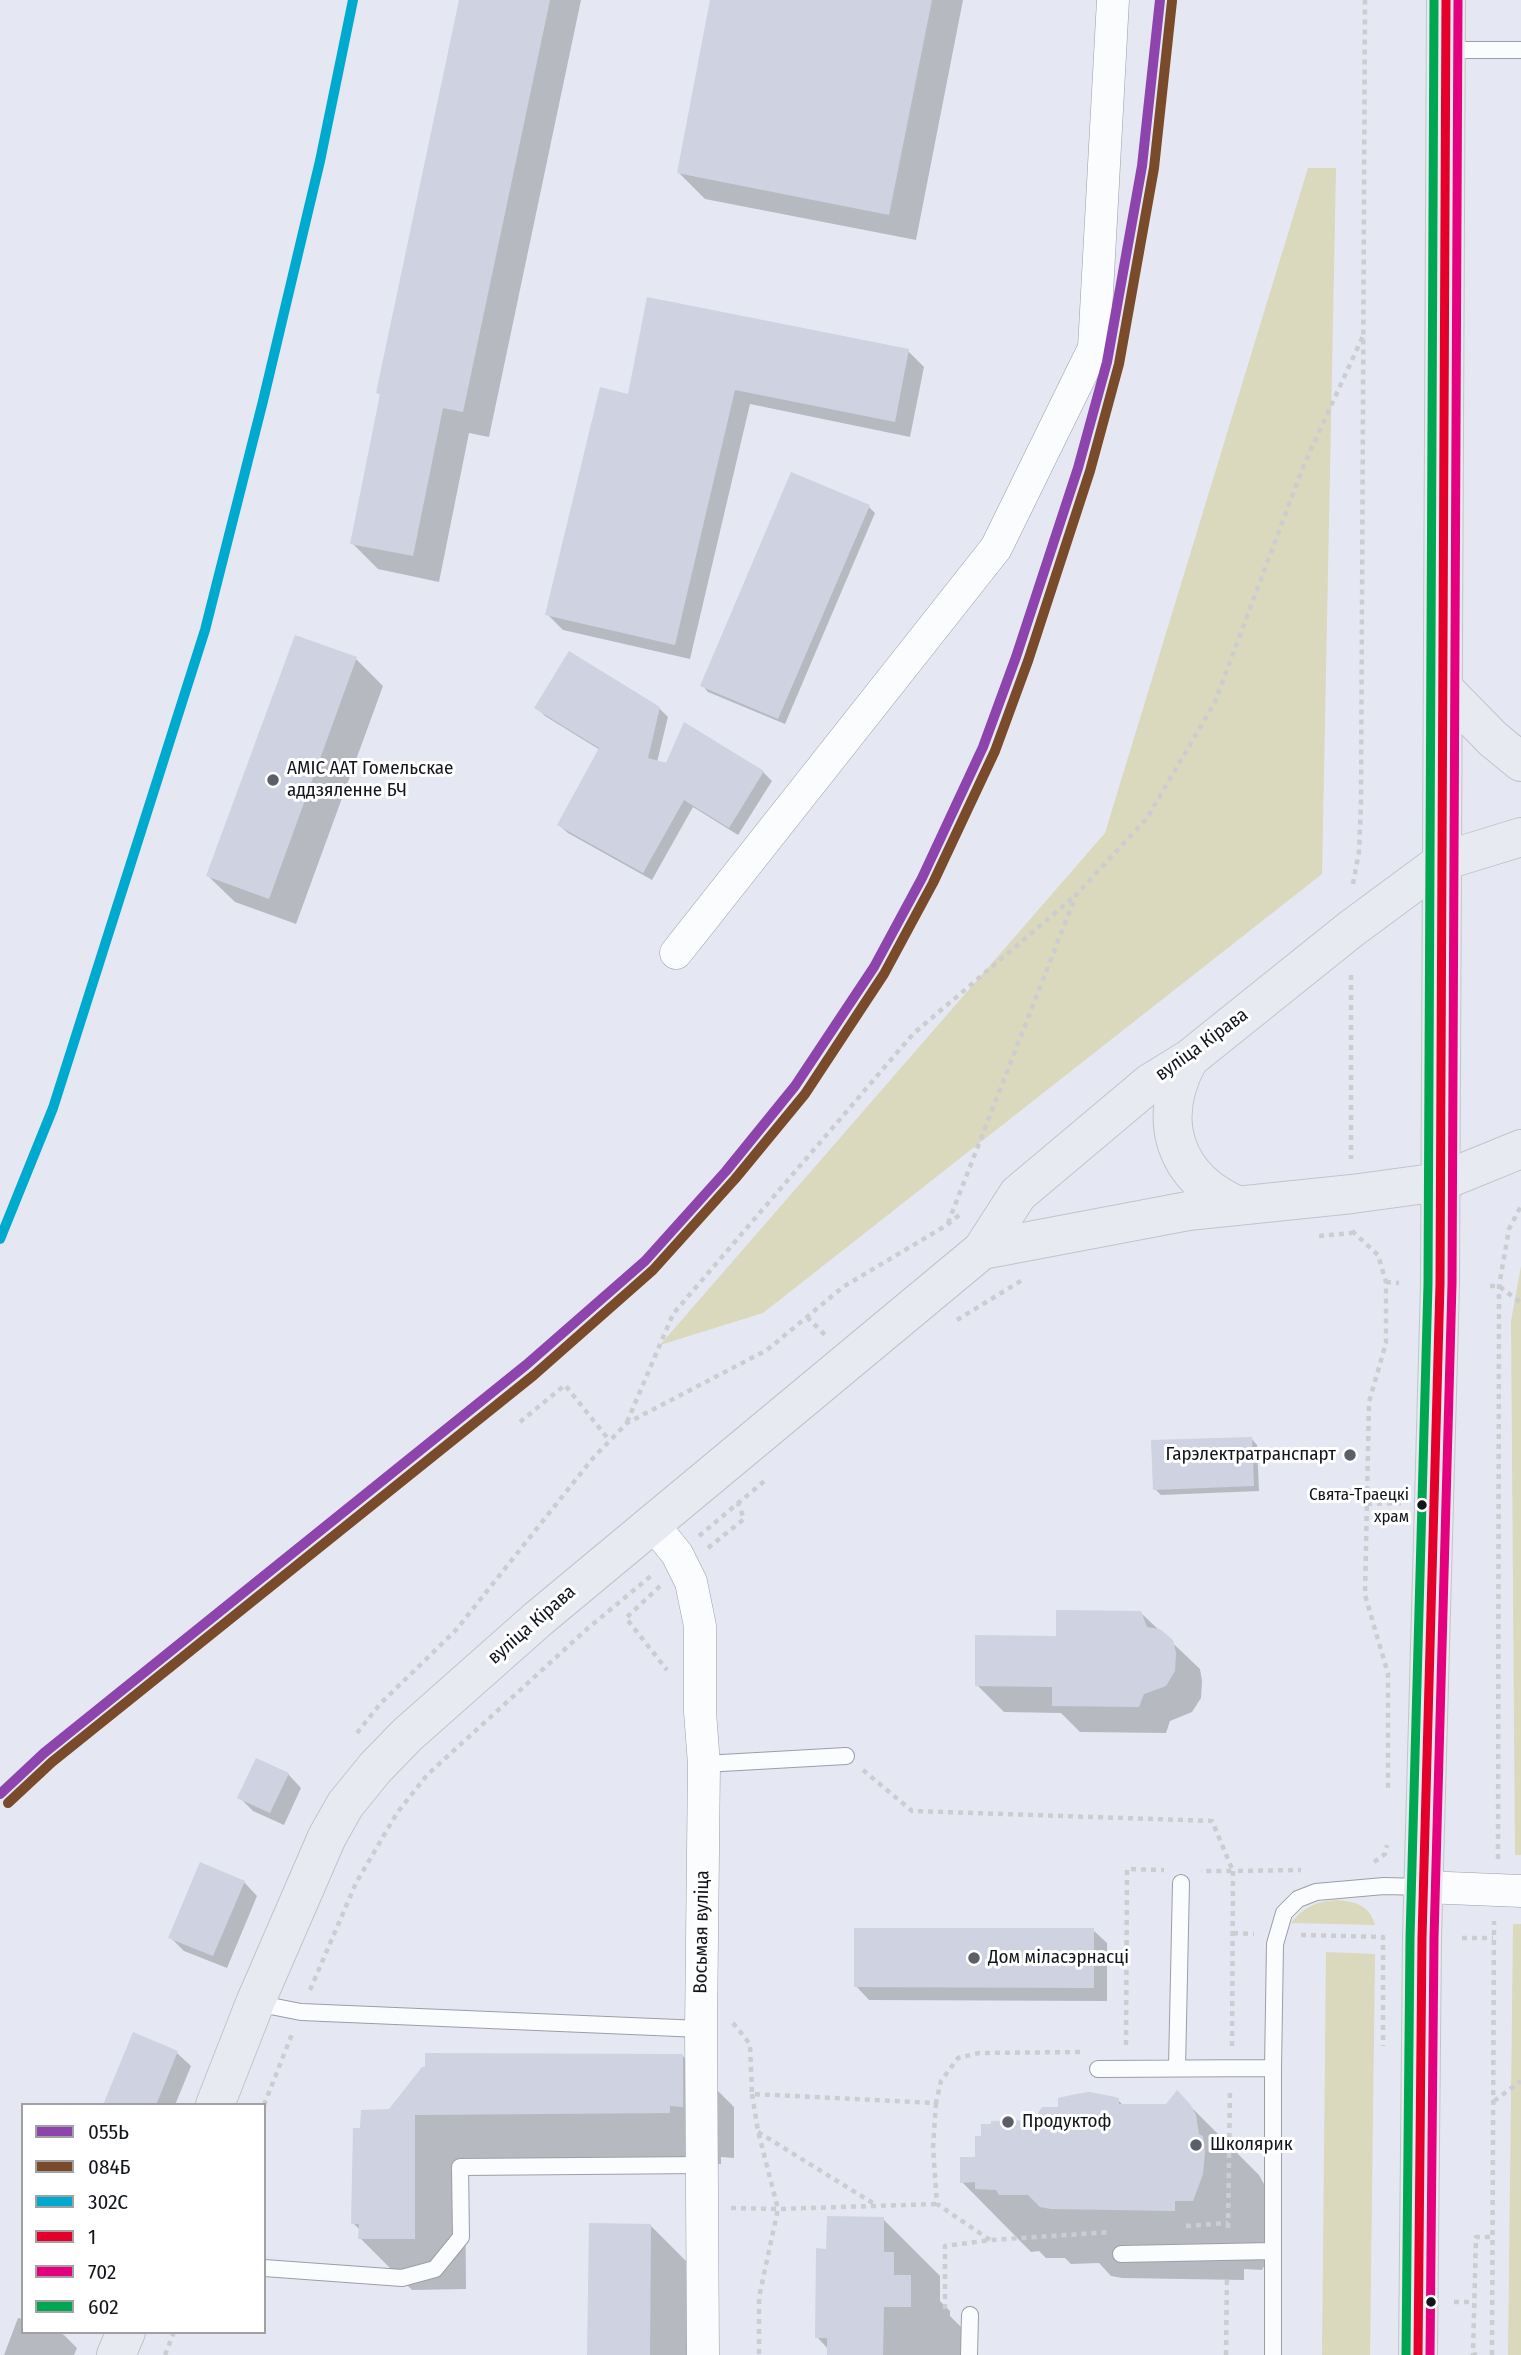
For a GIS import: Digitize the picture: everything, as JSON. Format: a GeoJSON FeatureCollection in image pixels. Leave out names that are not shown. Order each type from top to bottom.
{"type":"FeatureCollection","features":[{"type":"Feature","properties":{"kind":"main road"},"geometry":{"type":"LineString","coordinates":[[1418,2355],[1424,1887],[1440,1284],[1446,0]]}},
{"type":"Feature","properties":{"kind":"main road"},"geometry":{"type":"LineString","coordinates":[[1443,688],[1521,762]]}},
{"type":"Feature","properties":{"kind":"main road","name":"вуліца Кірава"},"geometry":{"type":"LineString","coordinates":[[216,2103],[255,2003],[327,1837],[345,1805],[374,1768],[407,1735],[652,1523],[982,1250],[1018,1194],[1150,1083],[1189,1059],[1352,929],[1443,861],[1521,837]]}},
{"type":"Feature","properties":{"kind":"main road"},"geometry":{"type":"LineString","coordinates":[[1189,1059],[1177,1084],[1171,1111],[1177,1146],[1195,1177],[1223,1199],[1239,1206]]}},
{"type":"Feature","properties":{"kind":"main road","name":"вуліца Кірава"},"geometry":{"type":"LineString","coordinates":[[982,1250],[1188,1211],[1440,1182],[1521,1149]]}},
{"type":"Feature","properties":{"kind":"main road"},"geometry":{"type":"LineString","coordinates":[[116,2355],[125,2334]]}},
{"type":"Feature","properties":{"kind":"street"},"geometry":{"type":"LineString","coordinates":[[676,953],[996,548],[1094,348],[1113,0]]}},
{"type":"Feature","properties":{"kind":"street","name":"Восьмая вуліца"},"geometry":{"type":"LineString","coordinates":[[652,1523],[677,1554],[691,1582],[700,1626],[700,1712],[705,1764],[701,2029],[703,2355]]}},
{"type":"Feature","properties":{"kind":"street"},"geometry":{"type":"LineString","coordinates":[[1424,1887],[1509,1890]]}},
{"type":"Feature","properties":{"kind":"lane"},"geometry":{"type":"LineString","coordinates":[[1446,50],[1521,50]]}},
{"type":"Feature","properties":{"kind":"lane"},"geometry":{"type":"LineString","coordinates":[[705,1764],[846,1756]]}},
{"type":"Feature","properties":{"kind":"lane"},"geometry":{"type":"LineString","coordinates":[[1177,2068],[1181,1883]]}},
{"type":"Feature","properties":{"kind":"lane"},"geometry":{"type":"LineString","coordinates":[[1273,2355],[1275,1944],[1284,1913],[1298,1899],[1316,1892],[1384,1886],[1424,1887]]}},
{"type":"Feature","properties":{"kind":"lane"},"geometry":{"type":"LineString","coordinates":[[255,2003],[301,2012],[701,2029]]}},
{"type":"Feature","properties":{"kind":"lane"},"geometry":{"type":"LineString","coordinates":[[1098,2069],[1273,2068]]}},
{"type":"Feature","properties":{"kind":"lane"},"geometry":{"type":"LineString","coordinates":[[266,2268],[401,2278],[435,2269],[461,2237],[460,2166],[703,2165]]}},
{"type":"Feature","properties":{"kind":"lane"},"geometry":{"type":"LineString","coordinates":[[1121,2254],[1273,2251]]}},
{"type":"Feature","properties":{"kind":"lane"},"geometry":{"type":"LineString","coordinates":[[970,2315],[970,2355]]}},
{"type":"Feature","properties":{"kind":"path"},"geometry":{"type":"LineString","coordinates":[[1353,885],[1359,852],[1361,804],[1365,0]]}},
{"type":"Feature","properties":{"kind":"path"},"geometry":{"type":"LineString","coordinates":[[627,1423],[673,1314],[913,1034],[1076,895],[1147,818],[1215,702],[1303,467],[1363,336]]}},
{"type":"Feature","properties":{"kind":"path"},"geometry":{"type":"LineString","coordinates":[[947,1225],[1076,895]]}},
{"type":"Feature","properties":{"kind":"path"},"geometry":{"type":"LineString","coordinates":[[1350,971],[1352,1166]]}},
{"type":"Feature","properties":{"kind":"path"},"geometry":{"type":"LineString","coordinates":[[1492,2355],[1493,1938],[1509,1890],[1498,1854],[1499,1286],[1509,1229],[1521,1206]]}},
{"type":"Feature","properties":{"kind":"path"},"geometry":{"type":"LineString","coordinates":[[1352,1222],[1352,1233]]}},
{"type":"Feature","properties":{"kind":"path"},"geometry":{"type":"LineString","coordinates":[[1310,1237],[1352,1233],[1378,1255],[1386,1283],[1386,1343],[1369,1402],[1365,1595]]}},
{"type":"Feature","properties":{"kind":"path"},"geometry":{"type":"LineString","coordinates":[[954,1323],[974,1308],[1028,1277]]}},
{"type":"Feature","properties":{"kind":"path"},"geometry":{"type":"LineString","coordinates":[[1386,1283],[1399,1283]]}},
{"type":"Feature","properties":{"kind":"path"},"geometry":{"type":"LineString","coordinates":[[997,1285],[1003,1292]]}},
{"type":"Feature","properties":{"kind":"path"},"geometry":{"type":"LineString","coordinates":[[1490,1286],[1499,1286],[1521,1303]]}},
{"type":"Feature","properties":{"kind":"path"},"geometry":{"type":"LineString","coordinates":[[767,1350],[843,1287]]}},
{"type":"Feature","properties":{"kind":"path"},"geometry":{"type":"LineString","coordinates":[[520,1422],[565,1385],[609,1441]]}},
{"type":"Feature","properties":{"kind":"path"},"geometry":{"type":"LineString","coordinates":[[265,2103],[356,1883],[397,1813],[428,1775],[587,1629],[768,1477]]}},
{"type":"Feature","properties":{"kind":"path"},"geometry":{"type":"LineString","coordinates":[[737,1503],[744,1519]]}},
{"type":"Feature","properties":{"kind":"path"},"geometry":{"type":"LineString","coordinates":[[662,1584],[626,1618],[700,1712]]}},
{"type":"Feature","properties":{"kind":"path"},"geometry":{"type":"LineString","coordinates":[[846,1756],[912,1811],[1212,1821],[1233,1871]]}},
{"type":"Feature","properties":{"kind":"path"},"geometry":{"type":"LineString","coordinates":[[1490,1854],[1498,1854]]}},
{"type":"Feature","properties":{"kind":"path"},"geometry":{"type":"LineString","coordinates":[[1126,2052],[1127,1870]]}},
{"type":"Feature","properties":{"kind":"path"},"geometry":{"type":"LineString","coordinates":[[1233,1933],[1383,1937],[1383,2049]]}},
{"type":"Feature","properties":{"kind":"path"},"geometry":{"type":"LineString","coordinates":[[1462,1938],[1493,1938]]}},
{"type":"Feature","properties":{"kind":"path"},"geometry":{"type":"LineString","coordinates":[[702,1985],[750,2043],[752,2094],[758,2131],[778,2209],[759,2297],[760,2355]]}},
{"type":"Feature","properties":{"kind":"path"},"geometry":{"type":"LineString","coordinates":[[937,2204],[933,2148],[936,2103],[941,2081],[958,2058],[979,2053],[1086,2053]]}},
{"type":"Feature","properties":{"kind":"path"},"geometry":{"type":"LineString","coordinates":[[1494,2101],[1521,2081]]}},
{"type":"Feature","properties":{"kind":"path"},"geometry":{"type":"LineString","coordinates":[[752,2094],[936,2103]]}},
{"type":"Feature","properties":{"kind":"path"},"geometry":{"type":"LineString","coordinates":[[758,2131],[876,2206]]}},
{"type":"Feature","properties":{"kind":"path"},"geometry":{"type":"LineString","coordinates":[[703,2207],[778,2209],[937,2204],[991,2240]]}},
{"type":"Feature","properties":{"kind":"path"},"geometry":{"type":"LineString","coordinates":[[1186,2226],[1228,2223]]}},
{"type":"Feature","properties":{"kind":"path"},"geometry":{"type":"LineString","coordinates":[[945,2314],[945,2246],[1116,2231]]}},
{"type":"Feature","properties":{"kind":"path"},"geometry":{"type":"LineString","coordinates":[[1477,2355],[1473,2354],[1476,2237],[1494,2237]]}},
{"type":"Feature","properties":{"kind":"path"},"geometry":{"type":"LineString","coordinates":[[165,2355],[173,2334]]}},
{"type":"Feature","properties":{"kind":"shaded area"},"geometry":{"type":"Polygon","coordinates":[[[1308,168],[1336,168],[1322,874],[763,1313],[660,1345],[1105,833],[1308,168]]]}},
{"type":"Feature","properties":{"kind":"shaded area"},"geometry":{"type":"Polygon","coordinates":[[[1521,1266],[1521,1855],[1515,1855],[1511,1321],[1521,1266]]]}},
{"type":"Feature","properties":{"kind":"shaded area"},"geometry":{"type":"Polygon","coordinates":[[[1335,1900],[1360,1905],[1373,1918],[1375,1925],[1291,1923],[1310,1906],[1335,1900]]]}},
{"type":"Feature","properties":{"kind":"shaded area"},"geometry":{"type":"Polygon","coordinates":[[[1513,1924],[1521,1924],[1521,2355],[1508,2355],[1513,1924]]]}},
{"type":"Feature","properties":{"kind":"shaded area"},"geometry":{"type":"Polygon","coordinates":[[[1326,1952],[1375,1954],[1370,2355],[1322,2355],[1326,1952]]]}},
{"type":"Feature","properties":{"kind":"building"},"geometry":{"type":"Polygon","coordinates":[[[459,0],[550,0],[463,412],[443,408],[413,556],[350,544],[380,394],[376,393],[459,0]]]}},
{"type":"Feature","properties":{"kind":"building"},"geometry":{"type":"Polygon","coordinates":[[[710,0],[932,0],[889,215],[677,173],[710,0]]]}},
{"type":"Feature","properties":{"kind":"building"},"geometry":{"type":"Polygon","coordinates":[[[647,297],[909,349],[895,422],[735,390],[675,645],[545,615],[600,387],[628,394],[647,297]]]}},
{"type":"Feature","properties":{"kind":"building"},"geometry":{"type":"Polygon","coordinates":[[[791,472],[870,505],[778,719],[700,686],[791,472]]]}},
{"type":"Feature","properties":{"kind":"building"},"geometry":{"type":"Polygon","coordinates":[[[295,635],[357,657],[269,899],[206,876],[295,635]]]}},
{"type":"Feature","properties":{"kind":"building"},"geometry":{"type":"Polygon","coordinates":[[[569,651],[660,707],[648,758],[666,763],[684,722],[764,771],[729,828],[684,800],[643,873],[557,825],[599,748],[534,708],[569,651]]]}},
{"type":"Feature","properties":{"kind":"building","name":"Свята-Траецкі храм"},"geometry":{"type":"Polygon","coordinates":[[[1252,1437],[1254,1486],[1153,1490],[1151,1440],[1252,1437]]]}},
{"type":"Feature","properties":{"kind":"building"},"geometry":{"type":"Polygon","coordinates":[[[1056,1610],[1141,1611],[1147,1627],[1160,1629],[1173,1640],[1176,1653],[1175,1671],[1166,1686],[1144,1694],[1139,1707],[1052,1706],[1052,1687],[975,1686],[975,1635],[1056,1636],[1056,1610]]]}},
{"type":"Feature","properties":{"kind":"building"},"geometry":{"type":"Polygon","coordinates":[[[256,1758],[289,1773],[270,1813],[237,1798],[256,1758]]]}},
{"type":"Feature","properties":{"kind":"building"},"geometry":{"type":"Polygon","coordinates":[[[200,1862],[245,1881],[213,1956],[168,1938],[200,1862]]]}},
{"type":"Feature","properties":{"kind":"building","name":"Дом міласэрнасці"},"geometry":{"type":"Polygon","coordinates":[[[854,1928],[1094,1928],[1094,1988],[854,1987],[854,1928]]]}},
{"type":"Feature","properties":{"kind":"building"},"geometry":{"type":"Polygon","coordinates":[[[133,2032],[178,2051],[157,2103],[104,2103],[133,2032]]]}},
{"type":"Feature","properties":{"kind":"building"},"geometry":{"type":"Polygon","coordinates":[[[425,2053],[683,2054],[683,2107],[670,2106],[670,2113],[415,2115],[415,2239],[358,2239],[359,2224],[351,2224],[353,2128],[360,2128],[361,2110],[389,2109],[422,2067],[425,2067],[425,2053]]]}},
{"type":"Feature","properties":{"kind":"building"},"geometry":{"type":"Polygon","coordinates":[[[1177,2090],[1196,2115],[1205,2152],[1203,2174],[1193,2201],[1175,2201],[1175,2211],[1051,2209],[1040,2207],[1028,2195],[999,2195],[996,2190],[975,2189],[975,2182],[960,2183],[960,2157],[975,2157],[975,2136],[981,2136],[981,2124],[991,2124],[991,2121],[1034,2120],[1042,2107],[1058,2107],[1058,2098],[1076,2094],[1089,2092],[1119,2098],[1119,2104],[1166,2104],[1177,2090]]]}},
{"type":"Feature","properties":{"kind":"building"},"geometry":{"type":"Polygon","coordinates":[[[827,2216],[884,2217],[884,2252],[894,2252],[894,2275],[911,2275],[911,2307],[884,2307],[883,2355],[827,2355],[827,2338],[815,2338],[816,2248],[826,2249],[827,2216]]]}},
{"type":"Feature","properties":{"kind":"building"},"geometry":{"type":"Polygon","coordinates":[[[589,2223],[651,2224],[650,2355],[587,2355],[589,2223]]]}},
{"type":"Feature","properties":{"kind":"transit line","name":"302С"},"geometry":{"type":"LineString","coordinates":[[0,1239],[53,1108],[205,630],[320,161],[353,0]]}},
{"type":"Feature","properties":{"kind":"transit line","name":"055Ь"},"geometry":{"type":"LineString","coordinates":[[0,1794],[44,1753],[526,1365],[645,1261],[726,1171],[795,1086],[874,967],[922,878],[983,747],[1016,657],[1078,468],[1107,362],[1142,166],[1160,0]]}},
{"type":"Feature","properties":{"kind":"transit line","name":"602"},"geometry":{"type":"LineString","coordinates":[[1406,2355],[1410,1938],[1428,1284],[1434,0]]}},
{"type":"Feature","properties":{"kind":"transit line","name":"1"},"geometry":{"type":"LineString","coordinates":[[1418,2355],[1422,1938],[1440,1284],[1446,0]]}},
{"type":"Feature","properties":{"kind":"transit line","name":"702"},"geometry":{"type":"LineString","coordinates":[[1430,2355],[1434,1938],[1452,1284],[1458,0]]}},
{"type":"Feature","properties":{"kind":"transit line","name":"084Б"},"geometry":{"type":"LineString","coordinates":[[8,1803],[52,1762],[534,1375],[653,1270],[735,1179],[805,1094],[884,974],[933,883],[995,751],[1028,661],[1090,471],[1119,364],[1154,168],[1172,1]]}},
{"type":"Feature","properties":{"kind":"place","name":"АМІС ААТ Гомельскае аддзяленне БЧ"},"geometry":{"type":"Point","coordinates":[273,780]}},
{"type":"Feature","properties":{"kind":"place","name":"Гарэлектратранспарт"},"geometry":{"type":"Point","coordinates":[1350,1455]}},
{"type":"Feature","properties":{"kind":"place","name":"Свята-Траецкі храм"},"geometry":{"type":"Point","coordinates":[1422,1505]}},
{"type":"Feature","properties":{"kind":"place","name":"Дом міласэрнасці"},"geometry":{"type":"Point","coordinates":[974,1958]}},
{"type":"Feature","properties":{"kind":"place","name":"Продуктоф"},"geometry":{"type":"Point","coordinates":[1008,2122]}},
{"type":"Feature","properties":{"kind":"place","name":"Школярик"},"geometry":{"type":"Point","coordinates":[1196,2145]}}]}
